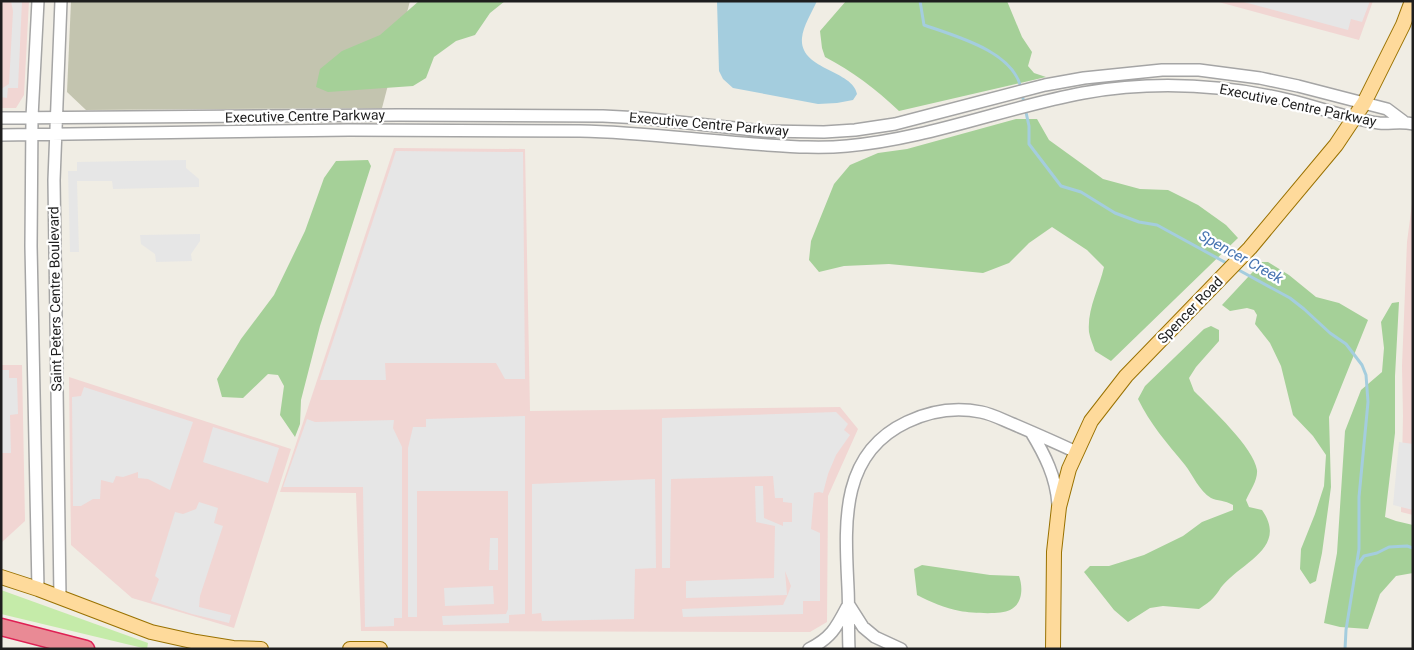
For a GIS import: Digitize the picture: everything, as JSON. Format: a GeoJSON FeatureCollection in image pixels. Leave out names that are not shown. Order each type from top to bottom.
{"type":"FeatureCollection","features":[{"type":"Feature","properties":{"kind":"highway"},"geometry":{"type":"LineString","coordinates":[[1,627],[86,649]]}},
{"type":"Feature","properties":{"kind":"main road","name":"Spencer Road"},"geometry":{"type":"LineString","coordinates":[[1053,649],[1054,552],[1058,507],[1076,452],[1091,421],[1126,376],[1250,248],[1336,145],[1364,103],[1404,25],[1412,1]]}},
{"type":"Feature","properties":{"kind":"main road"},"geometry":{"type":"LineString","coordinates":[[1,577],[60,597],[151,632],[233,648],[261,649]]}},
{"type":"Feature","properties":{"kind":"main road"},"geometry":{"type":"LineString","coordinates":[[350,649],[380,649]]}},
{"type":"Feature","properties":{"kind":"street","name":"Saint Peters Centre Boulevard"},"geometry":{"type":"LineString","coordinates":[[38,1],[32,117],[32,272],[38,589]]}},
{"type":"Feature","properties":{"kind":"street","name":"Saint Peters Centre Boulevard"},"geometry":{"type":"LineString","coordinates":[[60,597],[54,257],[55,117],[61,1]]}},
{"type":"Feature","properties":{"kind":"street","name":"Executive Centre Parkway"},"geometry":{"type":"LineString","coordinates":[[1,118],[399,115],[603,116],[642,118],[764,131],[824,132],[895,124],[1045,86],[1121,73],[1199,70],[1260,78],[1364,103],[1387,109],[1408,123]]}},
{"type":"Feature","properties":{"kind":"street","name":"Executive Centre Parkway"},"geometry":{"type":"LineString","coordinates":[[1,135],[349,130],[580,131],[822,147],[871,143],[904,137],[1049,101],[1115,88],[1152,85],[1215,87],[1288,100],[1380,123],[1408,123]]}},
{"type":"Feature","properties":{"kind":"street"},"geometry":{"type":"LineString","coordinates":[[849,649],[846,512],[860,467],[871,450],[883,438],[901,425],[920,416],[957,409],[982,412],[1076,452]]}},
{"type":"Feature","properties":{"kind":"street"},"geometry":{"type":"LineString","coordinates":[[1031,432],[1044,453],[1053,475],[1058,507]]}},
{"type":"Feature","properties":{"kind":"street"},"geometry":{"type":"LineString","coordinates":[[810,649],[831,635],[848,604]]}},
{"type":"Feature","properties":{"kind":"street"},"geometry":{"type":"LineString","coordinates":[[848,604],[863,628],[901,649]]}},
{"type":"Feature","properties":{"kind":"shaded area"},"geometry":{"type":"Polygon","coordinates":[[[1,1],[29,1],[24,95],[16,108],[1,108],[1,1]]]}},
{"type":"Feature","properties":{"kind":"shaded area"},"geometry":{"type":"Polygon","coordinates":[[[11,1],[22,1],[18,88],[8,88],[7,98],[1,97],[1,89],[9,84],[13,11],[11,1]]]}},
{"type":"Feature","properties":{"kind":"shaded area"},"geometry":{"type":"Polygon","coordinates":[[[71,1],[410,1],[382,108],[86,110],[67,92],[71,1]]]}},
{"type":"Feature","properties":{"kind":"shaded area"},"geometry":{"type":"Polygon","coordinates":[[[1215,1],[1373,1],[1359,40],[1215,1]]]}},
{"type":"Feature","properties":{"kind":"shaded area"},"geometry":{"type":"Polygon","coordinates":[[[1240,1],[1370,1],[1362,22],[1351,19],[1348,30],[1240,1]]]}},
{"type":"Feature","properties":{"kind":"shaded area"},"geometry":{"type":"Polygon","coordinates":[[[394,148],[525,149],[530,411],[840,407],[858,429],[828,496],[827,622],[810,632],[361,631],[356,493],[280,492],[394,148]]]}},
{"type":"Feature","properties":{"kind":"shaded area"},"geometry":{"type":"Polygon","coordinates":[[[396,151],[523,152],[525,379],[505,379],[496,363],[385,363],[386,380],[320,380],[396,151]]]}},
{"type":"Feature","properties":{"kind":"shaded area"},"geometry":{"type":"Polygon","coordinates":[[[186,160],[186,168],[199,179],[199,187],[113,189],[112,181],[77,181],[79,252],[70,252],[68,171],[77,171],[77,162],[186,160]]]}},
{"type":"Feature","properties":{"kind":"shaded area"},"geometry":{"type":"Polygon","coordinates":[[[1413,196],[1413,515],[1401,512],[1402,366],[1407,242],[1413,196]]]}},
{"type":"Feature","properties":{"kind":"shaded area"},"geometry":{"type":"Polygon","coordinates":[[[200,234],[200,241],[191,254],[192,261],[156,262],[155,254],[141,244],[140,235],[200,234]]]}},
{"type":"Feature","properties":{"kind":"shaded area"},"geometry":{"type":"Polygon","coordinates":[[[1,365],[22,365],[25,521],[1,543],[1,365]]]}},
{"type":"Feature","properties":{"kind":"shaded area"},"geometry":{"type":"Polygon","coordinates":[[[1,370],[9,370],[9,378],[17,378],[18,414],[10,415],[11,453],[1,453],[1,370]]]}},
{"type":"Feature","properties":{"kind":"shaded area"},"geometry":{"type":"Polygon","coordinates":[[[69,377],[291,449],[234,628],[132,598],[71,545],[69,377]]]}},
{"type":"Feature","properties":{"kind":"shaded area"},"geometry":{"type":"Polygon","coordinates":[[[84,387],[193,422],[170,490],[148,479],[138,478],[138,472],[123,477],[116,476],[113,483],[101,480],[100,499],[93,499],[81,506],[73,506],[72,397],[81,396],[84,387]]]}},
{"type":"Feature","properties":{"kind":"shaded area"},"geometry":{"type":"Polygon","coordinates":[[[836,412],[848,424],[844,430],[850,435],[836,455],[823,493],[814,493],[811,529],[820,533],[820,601],[803,601],[803,614],[683,617],[682,609],[783,605],[791,586],[785,571],[787,595],[686,598],[686,581],[774,578],[775,526],[756,522],[755,486],[763,486],[764,518],[783,526],[783,522],[792,522],[792,503],[783,502],[783,498],[775,498],[773,476],[671,479],[670,568],[662,568],[662,418],[836,412]]]}},
{"type":"Feature","properties":{"kind":"shaded area"},"geometry":{"type":"Polygon","coordinates":[[[525,416],[525,614],[509,615],[509,623],[443,625],[442,616],[506,614],[508,609],[508,491],[417,491],[417,617],[408,617],[408,448],[413,427],[426,427],[426,419],[525,416]]]}},
{"type":"Feature","properties":{"kind":"shaded area"},"geometry":{"type":"Polygon","coordinates":[[[307,419],[315,422],[394,420],[393,428],[402,447],[402,618],[394,618],[394,626],[365,627],[363,487],[283,487],[307,419]]]}},
{"type":"Feature","properties":{"kind":"shaded area"},"geometry":{"type":"Polygon","coordinates":[[[213,427],[279,448],[268,483],[203,462],[213,427]]]}},
{"type":"Feature","properties":{"kind":"shaded area"},"geometry":{"type":"Polygon","coordinates":[[[1399,442],[1413,444],[1413,510],[1393,505],[1399,442]]]}},
{"type":"Feature","properties":{"kind":"shaded area"},"geometry":{"type":"Polygon","coordinates":[[[655,479],[656,568],[635,569],[634,619],[542,621],[541,613],[532,614],[532,484],[655,479]]]}},
{"type":"Feature","properties":{"kind":"shaded area"},"geometry":{"type":"Polygon","coordinates":[[[199,502],[218,508],[214,523],[223,526],[200,596],[199,607],[231,615],[229,623],[151,601],[159,579],[155,576],[175,512],[183,514],[196,509],[199,502]]]}},
{"type":"Feature","properties":{"kind":"shaded area"},"geometry":{"type":"Polygon","coordinates":[[[490,538],[498,538],[498,570],[489,570],[490,538]]]}},
{"type":"Feature","properties":{"kind":"shaded area"},"geometry":{"type":"Polygon","coordinates":[[[493,586],[494,604],[445,606],[444,588],[493,586]]]}},
{"type":"Feature","properties":{"kind":"green space"},"geometry":{"type":"Polygon","coordinates":[[[419,1],[505,1],[490,13],[475,35],[456,41],[434,57],[426,78],[413,86],[328,92],[316,87],[320,69],[342,51],[380,35],[419,1]]]}},
{"type":"Feature","properties":{"kind":"green space"},"geometry":{"type":"Polygon","coordinates":[[[846,1],[1007,1],[1022,37],[1032,52],[1028,66],[1034,73],[1046,77],[899,111],[864,81],[825,57],[820,31],[846,1]]]}},
{"type":"Feature","properties":{"kind":"green space"},"geometry":{"type":"Polygon","coordinates":[[[1016,119],[1037,119],[1049,140],[1103,179],[1140,189],[1168,190],[1198,205],[1226,225],[1238,238],[1111,361],[1095,351],[1089,332],[1090,315],[1104,267],[1087,250],[1052,227],[1029,243],[1009,263],[983,273],[889,264],[844,266],[819,272],[809,260],[811,241],[834,184],[850,165],[878,153],[907,149],[1016,119]]]}},
{"type":"Feature","properties":{"kind":"green space"},"geometry":{"type":"Polygon","coordinates":[[[368,160],[371,166],[320,326],[301,400],[300,424],[295,437],[280,415],[284,386],[278,375],[268,374],[243,398],[222,397],[217,379],[241,339],[274,295],[305,231],[324,178],[336,161],[368,160]]]}},
{"type":"Feature","properties":{"kind":"green space"},"geometry":{"type":"Polygon","coordinates":[[[1262,262],[1268,262],[1289,275],[1316,297],[1339,303],[1368,320],[1329,417],[1331,487],[1322,553],[1316,581],[1310,584],[1300,569],[1301,549],[1324,486],[1326,455],[1313,436],[1293,415],[1281,366],[1270,343],[1255,324],[1257,315],[1254,310],[1247,308],[1230,311],[1222,305],[1262,262]]]}},
{"type":"Feature","properties":{"kind":"green space"},"geometry":{"type":"Polygon","coordinates":[[[1399,302],[1395,376],[1395,433],[1385,517],[1413,525],[1413,573],[1396,576],[1380,594],[1368,629],[1340,627],[1324,623],[1337,553],[1345,431],[1361,390],[1382,372],[1384,348],[1381,322],[1392,303],[1399,302]]]}},
{"type":"Feature","properties":{"kind":"green space"},"geometry":{"type":"Polygon","coordinates":[[[1211,326],[1219,330],[1219,341],[1189,378],[1194,391],[1231,429],[1254,461],[1257,470],[1256,478],[1246,500],[1249,507],[1262,510],[1269,523],[1270,534],[1260,553],[1231,577],[1212,599],[1199,609],[1163,606],[1150,608],[1128,622],[1114,610],[1084,572],[1090,566],[1109,566],[1144,555],[1183,536],[1202,522],[1233,510],[1233,505],[1211,498],[1196,483],[1185,465],[1153,425],[1138,399],[1145,386],[1204,329],[1211,326]]]}},
{"type":"Feature","properties":{"kind":"green space"},"geometry":{"type":"Polygon","coordinates":[[[922,565],[990,575],[1019,576],[1021,585],[1020,600],[1010,610],[1000,613],[954,610],[917,595],[914,569],[922,565]]]}},
{"type":"Feature","properties":{"kind":"green space"},"geometry":{"type":"Polygon","coordinates":[[[1,590],[148,643],[147,649],[1,614],[1,590]]]}},
{"type":"Feature","properties":{"kind":"water"},"geometry":{"type":"Polygon","coordinates":[[[717,1],[817,1],[804,29],[802,38],[803,49],[817,63],[853,86],[857,94],[853,100],[818,104],[733,88],[723,79],[719,71],[717,1]]]}},
{"type":"Feature","properties":{"kind":"waterway","name":"Spencer Creek"},"geometry":{"type":"LineString","coordinates":[[920,1],[924,25],[966,40],[995,55],[1007,64],[1016,75],[1021,88]]}},
{"type":"Feature","properties":{"kind":"waterway","name":"Spencer Creek"},"geometry":{"type":"LineString","coordinates":[[1022,94],[1029,126],[1029,144],[1061,186],[1081,192],[1115,213],[1139,222],[1157,225],[1230,265]]}},
{"type":"Feature","properties":{"kind":"waterway","name":"Spencer Creek"},"geometry":{"type":"LineString","coordinates":[[1235,268],[1290,298],[1304,309],[1330,333],[1346,344],[1362,365],[1366,375],[1368,402],[1359,497],[1359,549],[1346,630],[1345,649]]}},
{"type":"Feature","properties":{"kind":"waterway"},"geometry":{"type":"LineString","coordinates":[[1356,567],[1364,556],[1377,553],[1389,547],[1407,546],[1413,548]]}}]}
